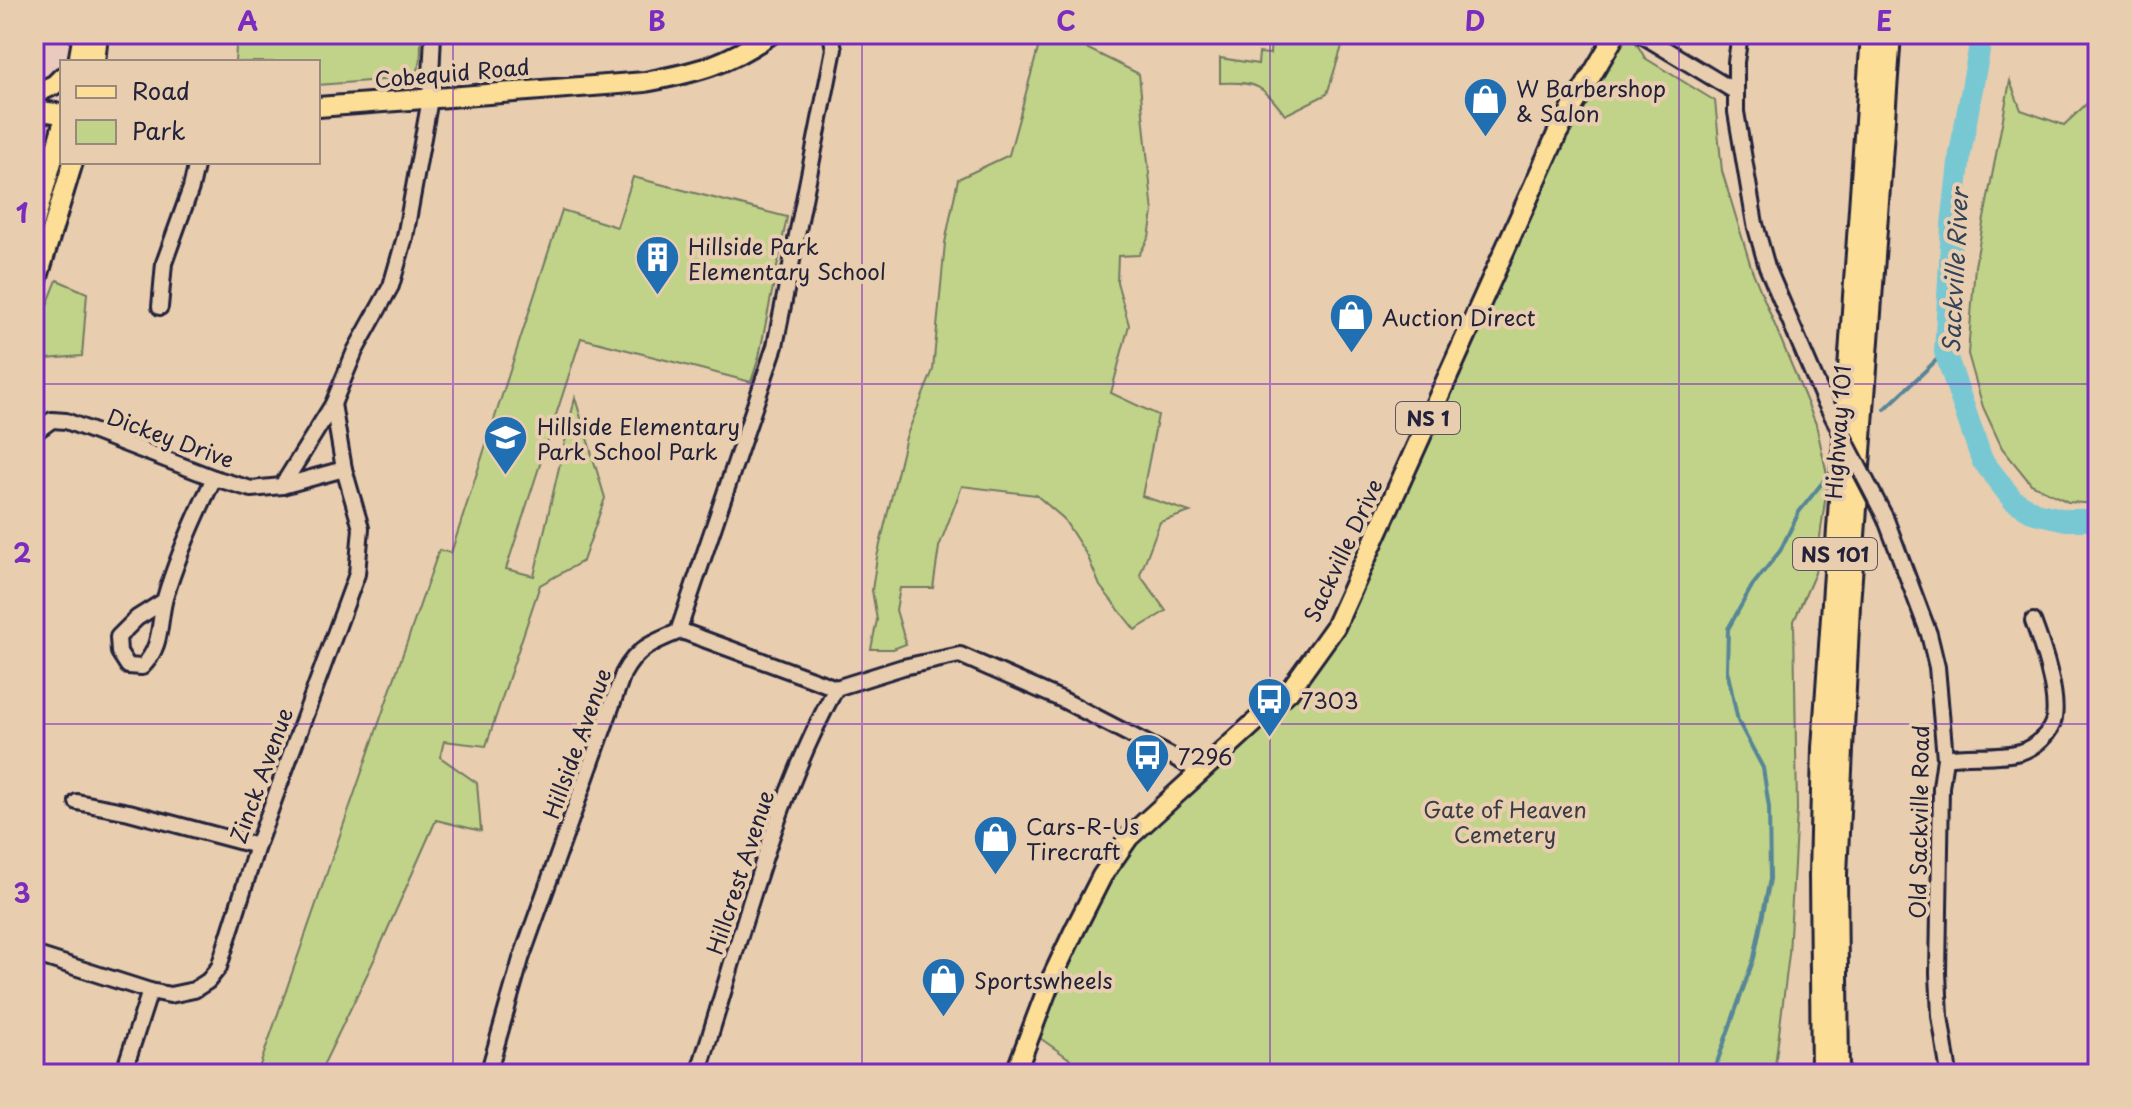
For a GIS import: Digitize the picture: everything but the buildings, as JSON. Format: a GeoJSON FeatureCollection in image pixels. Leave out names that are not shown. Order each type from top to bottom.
{"type":"FeatureCollection","features":[{"type":"Feature","properties":{"kind":"highway","name":"Highway 101"},"geometry":{"type":"LineString","coordinates":[[1822,1074],[1820,876],[1823,748],[1872,34]]}},
{"type":"Feature","properties":{"kind":"highway","name":"Highway 101"},"geometry":{"type":"LineString","coordinates":[[1838,1074],[1836,874],[1849,605],[1890,34]]}},
{"type":"Feature","properties":{"kind":"highway"},"geometry":{"type":"LineString","coordinates":[[1873,259],[1904,34]]}},
{"type":"Feature","properties":{"kind":"main road"},"geometry":{"type":"LineString","coordinates":[[82,54],[98,34]]}},
{"type":"Feature","properties":{"kind":"main road"},"geometry":{"type":"LineString","coordinates":[[98,34],[104,60]]}},
{"type":"Feature","properties":{"kind":"main road","name":"Cobequid Road"},"geometry":{"type":"LineString","coordinates":[[320,107],[645,82],[696,72],[732,58],[771,34]]}},
{"type":"Feature","properties":{"kind":"main road","name":"Sackville Drive"},"geometry":{"type":"LineString","coordinates":[[1015,1074],[1050,982],[1102,876],[1129,837],[1289,691],[1335,627],[1557,134],[1616,34]]}},
{"type":"Feature","properties":{"kind":"main road"},"geometry":{"type":"LineString","coordinates":[[34,94],[60,79]]}},
{"type":"Feature","properties":{"kind":"main road"},"geometry":{"type":"LineString","coordinates":[[34,110],[60,114]]}},
{"type":"Feature","properties":{"kind":"main road"},"geometry":{"type":"LineString","coordinates":[[34,225],[60,134]]}},
{"type":"Feature","properties":{"kind":"main road"},"geometry":{"type":"LineString","coordinates":[[34,290],[72,164]]}},
{"type":"Feature","properties":{"kind":"street"},"geometry":{"type":"LineString","coordinates":[[282,486],[333,404],[355,351],[391,286],[405,237],[430,99],[433,34]]}},
{"type":"Feature","properties":{"kind":"street"},"geometry":{"type":"LineString","coordinates":[[831,34],[834,49],[775,346],[679,630],[836,688],[903,667],[960,655],[1063,700],[1200,771]]}},
{"type":"Feature","properties":{"kind":"street"},"geometry":{"type":"LineString","coordinates":[[1640,34],[1736,92]]}},
{"type":"Feature","properties":{"kind":"street","name":"Old Sackville Road"},"geometry":{"type":"LineString","coordinates":[[1740,34],[1736,62],[1740,137],[1755,224],[1767,267],[1824,400],[1885,517],[1929,634],[1937,667],[1945,758],[1941,787],[1938,973],[1940,1016],[1949,1074]]}},
{"type":"Feature","properties":{"kind":"street"},"geometry":{"type":"LineString","coordinates":[[160,307],[164,263],[197,164]]}},
{"type":"Feature","properties":{"kind":"street","name":"Zinck Avenue"},"geometry":{"type":"LineString","coordinates":[[34,954],[170,995],[194,990],[208,981],[219,967],[257,846],[357,574],[361,528],[344,469],[333,404]]}},
{"type":"Feature","properties":{"kind":"street","name":"Dickey Drive"},"geometry":{"type":"LineString","coordinates":[[34,433],[52,420],[66,421],[214,478],[251,489],[282,486],[344,469]]}},
{"type":"Feature","properties":{"kind":"street"},"geometry":{"type":"LineString","coordinates":[[164,601],[191,525],[214,478]]}},
{"type":"Feature","properties":{"kind":"street"},"geometry":{"type":"LineString","coordinates":[[1945,758],[2019,752],[2046,734],[2054,719],[2051,686],[2045,653],[2033,621]]}},
{"type":"Feature","properties":{"kind":"street","name":"Hillside Avenue"},"geometry":{"type":"LineString","coordinates":[[488,1074],[521,959],[623,674],[640,650],[679,630]]}},
{"type":"Feature","properties":{"kind":"street","name":"Hillcrest Avenue"},"geometry":{"type":"LineString","coordinates":[[698,1074],[752,893],[815,726],[836,688]]}},
{"type":"Feature","properties":{"kind":"street"},"geometry":{"type":"LineString","coordinates":[[77,802],[129,812],[257,846]]}},
{"type":"Feature","properties":{"kind":"street"},"geometry":{"type":"LineString","coordinates":[[123,1074],[150,991]]}},
{"type":"Feature","properties":{"kind":"shaded area"},"geometry":{"type":"Polygon","coordinates":[[[34,34],[72,34],[68,60],[60,60],[60,111],[34,191],[34,34]]]}},
{"type":"Feature","properties":{"kind":"green space"},"geometry":{"type":"Polygon","coordinates":[[[237,34],[421,34],[419,65],[407,78],[320,85],[320,60],[235,60],[237,34]]]}},
{"type":"Feature","properties":{"kind":"green space"},"geometry":{"type":"Polygon","coordinates":[[[1042,34],[1058,34],[1139,74],[1153,213],[1149,237],[1139,255],[1118,256],[1117,282],[1129,325],[1111,393],[1158,415],[1142,496],[1190,512],[1160,522],[1140,575],[1166,611],[1135,630],[1100,586],[1088,557],[1063,518],[1036,495],[962,486],[939,547],[933,588],[900,588],[896,610],[906,644],[893,649],[871,649],[877,620],[872,590],[877,557],[906,437],[933,370],[945,243],[958,179],[1009,155],[1042,34]]]}},
{"type":"Feature","properties":{"kind":"green space","name":"Gate of Heaven Cemetery"},"geometry":{"type":"Polygon","coordinates":[[[1615,34],[1631,34],[1645,58],[1715,101],[1722,171],[1752,270],[1816,424],[1828,479],[1815,573],[1794,621],[1797,810],[1789,954],[1774,1074],[1091,1074],[1030,1031],[1102,876],[1252,726],[1335,627],[1450,367],[1615,34]]]}},
{"type":"Feature","properties":{"kind":"green space"},"geometry":{"type":"Polygon","coordinates":[[[1271,35],[1343,43],[1327,94],[1285,115],[1271,97],[1258,87],[1243,83],[1220,83],[1220,58],[1258,64],[1259,53],[1270,54],[1271,35]]]}},
{"type":"Feature","properties":{"kind":"green space"},"geometry":{"type":"Polygon","coordinates":[[[2010,81],[2021,110],[2064,125],[2098,93],[2098,504],[2068,502],[2031,484],[2002,448],[1983,407],[1968,354],[1975,266],[2010,81]]]}},
{"type":"Feature","properties":{"kind":"green space"},"geometry":{"type":"Polygon","coordinates":[[[633,177],[787,217],[759,357],[751,382],[581,338],[506,569],[534,576],[575,398],[605,498],[583,561],[540,585],[486,746],[444,741],[440,757],[477,783],[481,831],[436,820],[319,1074],[257,1074],[439,550],[451,553],[562,210],[617,227],[633,177]]]}},
{"type":"Feature","properties":{"kind":"green space"},"geometry":{"type":"Polygon","coordinates":[[[57,280],[87,293],[82,356],[46,359],[34,395],[34,338],[57,280]]]}},
{"type":"Feature","properties":{"kind":"waterway","name":"Sackville River"},"geometry":{"type":"LineString","coordinates":[[1982,34],[1960,154],[1952,225],[1945,352],[1982,460],[2013,500],[2035,513],[2066,520],[2098,520]]}},
{"type":"Feature","properties":{"kind":"waterway"},"geometry":{"type":"LineString","coordinates":[[1885,409],[1945,352]]}},
{"type":"Feature","properties":{"kind":"waterway"},"geometry":{"type":"LineString","coordinates":[[1713,1074],[1754,958],[1770,879],[1769,807],[1763,768],[1738,721],[1727,670],[1728,629],[1752,586],[1780,551],[1799,512],[1826,478]]}},
{"type":"Feature","properties":{"kind":"place","name":"W Barbershop & Salon"},"geometry":{"type":"Point","coordinates":[1485,139]}},
{"type":"Feature","properties":{"kind":"place","name":"Hillside Park Elementary School"},"geometry":{"type":"Point","coordinates":[657,297]}},
{"type":"Feature","properties":{"kind":"place","name":"Auction Direct"},"geometry":{"type":"Point","coordinates":[1351,355]}},
{"type":"Feature","properties":{"kind":"place","name":"Hillside Elementary Park School Park"},"geometry":{"type":"Point","coordinates":[506,477]}},
{"type":"Feature","properties":{"kind":"place","name":"7303"},"geometry":{"type":"Point","coordinates":[1270,738]}},
{"type":"Feature","properties":{"kind":"place","name":"7296"},"geometry":{"type":"Point","coordinates":[1147,794]}},
{"type":"Feature","properties":{"kind":"place","name":"Cars-R-Us Tirecraft"},"geometry":{"type":"Point","coordinates":[995,877]}},
{"type":"Feature","properties":{"kind":"place","name":"Sportswheels"},"geometry":{"type":"Point","coordinates":[943,1018]}}]}
